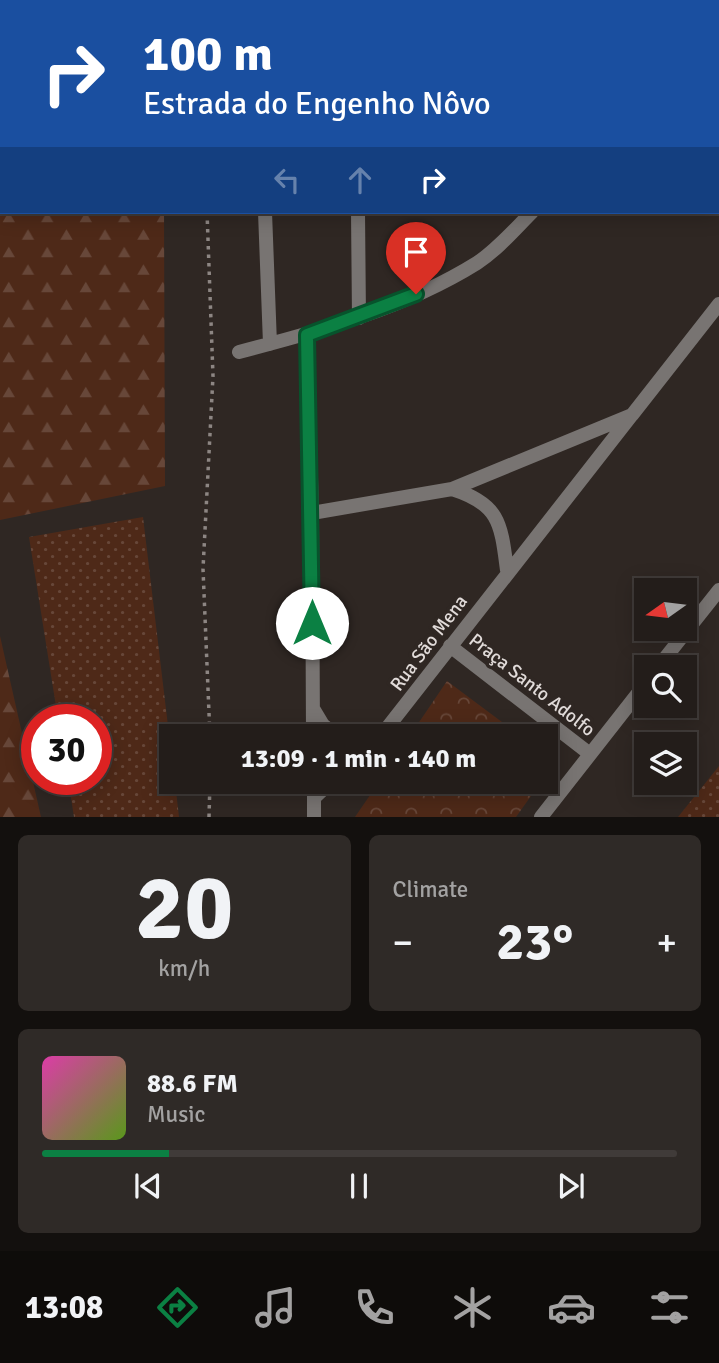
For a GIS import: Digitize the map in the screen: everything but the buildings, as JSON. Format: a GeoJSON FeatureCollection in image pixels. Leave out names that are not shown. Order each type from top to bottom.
{"type":"FeatureCollection","features":[{"type":"Feature","properties":{"kind":"street"},"geometry":{"type":"LineString","coordinates":[[265,214],[271,344]]}},
{"type":"Feature","properties":{"kind":"street"},"geometry":{"type":"LineString","coordinates":[[358,214],[359,318]]}},
{"type":"Feature","properties":{"kind":"street"},"geometry":{"type":"LineString","coordinates":[[239,352],[307,335],[359,318],[477,263],[530,214]]}},
{"type":"Feature","properties":{"kind":"street","name":"Rua São Mena"},"geometry":{"type":"LineString","coordinates":[[390,724],[507,570],[719,304]]}},
{"type":"Feature","properties":{"kind":"street"},"geometry":{"type":"LineString","coordinates":[[307,335],[312,513],[313,724]]}},
{"type":"Feature","properties":{"kind":"street","name":"Rua São Mena"},"geometry":{"type":"LineString","coordinates":[[312,513],[452,489],[632,415]]}},
{"type":"Feature","properties":{"kind":"street"},"geometry":{"type":"LineString","coordinates":[[452,489],[477,497],[495,516],[502,535],[507,570]]}},
{"type":"Feature","properties":{"kind":"street"},"geometry":{"type":"LineString","coordinates":[[668,655],[719,590]]}},
{"type":"Feature","properties":{"kind":"street","name":"Praça Santo Adolfo"},"geometry":{"type":"LineString","coordinates":[[450,646],[590,754]]}},
{"type":"Feature","properties":{"kind":"street"},"geometry":{"type":"LineString","coordinates":[[541,817],[634,698]]}},
{"type":"Feature","properties":{"kind":"street"},"geometry":{"type":"LineString","coordinates":[[313,706],[322,724]]}},
{"type":"Feature","properties":{"kind":"street"},"geometry":{"type":"LineString","coordinates":[[314,794],[314,817]]}},
{"type":"Feature","properties":{"kind":"street"},"geometry":{"type":"LineString","coordinates":[[314,798],[318,794]]}},
{"type":"Feature","properties":{"kind":"path"},"geometry":{"type":"LineString","coordinates":[[207,214],[213,376],[203,569],[209,724]]}},
{"type":"Feature","properties":{"kind":"path"},"geometry":{"type":"LineString","coordinates":[[209,817],[210,794]]}},
{"type":"Feature","properties":{"kind":"green space"},"geometry":{"type":"Polygon","coordinates":[[[0,214],[164,214],[165,486],[0,520],[0,214]]]}},
{"type":"Feature","properties":{"kind":"green space"},"geometry":{"type":"Polygon","coordinates":[[[143,517],[168,724],[159,724],[159,794],[176,794],[179,817],[74,817],[71,795],[112,795],[112,704],[56,704],[29,537],[143,517]]]}},
{"type":"Feature","properties":{"kind":"green space"},"geometry":{"type":"Polygon","coordinates":[[[0,636],[21,729],[21,795],[36,795],[41,817],[0,817],[0,636]]]}},
{"type":"Feature","properties":{"kind":"green space"},"geometry":{"type":"Polygon","coordinates":[[[447,681],[505,724],[418,724],[447,681]]]}},
{"type":"Feature","properties":{"kind":"green space"},"geometry":{"type":"Polygon","coordinates":[[[719,766],[719,817],[678,817],[719,766]]]}},
{"type":"Feature","properties":{"kind":"green space"},"geometry":{"type":"Polygon","coordinates":[[[371,794],[532,794],[516,817],[355,817],[371,794]]]}},
{"type":"Feature","properties":{"kind":"route"},"geometry":{"type":"LineString","coordinates":[[312,623],[307,335],[359,318],[416,294]]}}]}
